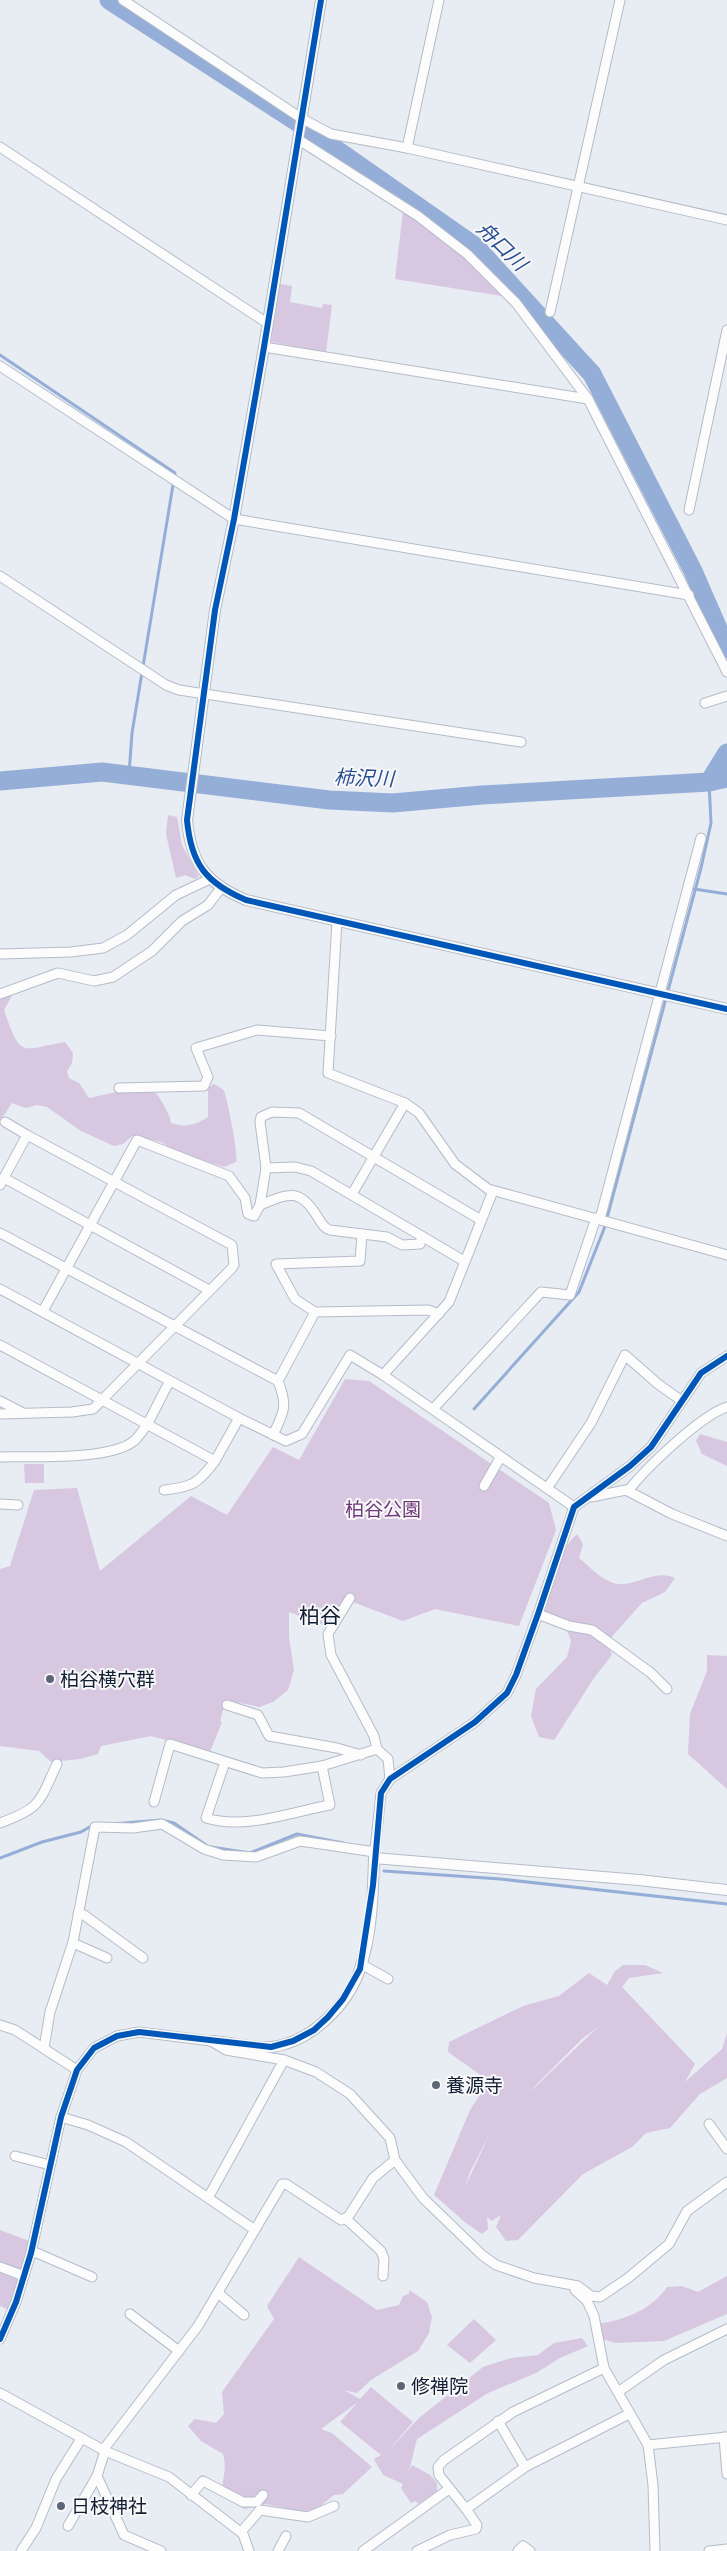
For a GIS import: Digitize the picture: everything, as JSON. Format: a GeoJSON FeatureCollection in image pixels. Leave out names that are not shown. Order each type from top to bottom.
{"type":"FeatureCollection","features":[{"type":"Feature","properties":{"kind":"street"},"geometry":{"type":"LineString","coordinates":[[123,0],[301,118],[331,134],[407,148],[727,220]]}},
{"type":"Feature","properties":{"kind":"street"},"geometry":{"type":"LineString","coordinates":[[321,0],[234,519],[215,610],[187,820],[188,837],[193,852],[210,879],[221,888],[246,900],[727,1009]]}},
{"type":"Feature","properties":{"kind":"street"},"geometry":{"type":"LineString","coordinates":[[407,148],[439,0]]}},
{"type":"Feature","properties":{"kind":"street"},"geometry":{"type":"LineString","coordinates":[[550,312],[620,0]]}},
{"type":"Feature","properties":{"kind":"street"},"geometry":{"type":"LineString","coordinates":[[299,140],[418,216],[468,254],[516,303],[553,348],[588,399],[727,672]]}},
{"type":"Feature","properties":{"kind":"street"},"geometry":{"type":"LineString","coordinates":[[0,147],[267,323]]}},
{"type":"Feature","properties":{"kind":"street"},"geometry":{"type":"LineString","coordinates":[[689,510],[727,330]]}},
{"type":"Feature","properties":{"kind":"street"},"geometry":{"type":"LineString","coordinates":[[264,346],[588,399]]}},
{"type":"Feature","properties":{"kind":"street"},"geometry":{"type":"LineString","coordinates":[[0,366],[234,519],[689,595]]}},
{"type":"Feature","properties":{"kind":"street"},"geometry":{"type":"LineString","coordinates":[[0,576],[166,685],[179,690],[203,692],[522,742]]}},
{"type":"Feature","properties":{"kind":"street"},"geometry":{"type":"LineString","coordinates":[[705,703],[727,696]]}},
{"type":"Feature","properties":{"kind":"street"},"geometry":{"type":"LineString","coordinates":[[433,1408],[541,1292],[570,1295],[598,1219],[701,838]]}},
{"type":"Feature","properties":{"kind":"street"},"geometry":{"type":"LineString","coordinates":[[0,954],[92,951],[103,948],[127,935],[176,895],[210,879]]}},
{"type":"Feature","properties":{"kind":"street"},"geometry":{"type":"LineString","coordinates":[[0,994],[58,973],[94,981],[114,977],[152,951],[182,921],[208,905],[221,888]]}},
{"type":"Feature","properties":{"kind":"street"},"geometry":{"type":"LineString","coordinates":[[337,921],[328,1074],[405,1103],[419,1113],[455,1164],[480,1185],[493,1191],[727,1255]]}},
{"type":"Feature","properties":{"kind":"street"},"geometry":{"type":"LineString","coordinates":[[119,1088],[204,1086],[208,1077],[196,1048],[257,1030],[331,1036]]}},
{"type":"Feature","properties":{"kind":"street"},"geometry":{"type":"LineString","coordinates":[[352,1194],[405,1103]]}},
{"type":"Feature","properties":{"kind":"street"},"geometry":{"type":"LineString","coordinates":[[44,1311],[136,1140],[229,1176],[245,1198],[247,1211],[251,1216],[257,1214],[260,1205],[266,1168],[260,1122],[264,1114],[289,1111],[307,1117],[481,1220]]}},
{"type":"Feature","properties":{"kind":"street"},"geometry":{"type":"LineString","coordinates":[[0,1414],[93,1409],[234,1265],[232,1245],[5,1122]]}},
{"type":"Feature","properties":{"kind":"street"},"geometry":{"type":"LineString","coordinates":[[27,1135],[2,1178],[209,1290]]}},
{"type":"Feature","properties":{"kind":"street"},"geometry":{"type":"LineString","coordinates":[[266,1168],[302,1168],[352,1194],[464,1261]]}},
{"type":"Feature","properties":{"kind":"street"},"geometry":{"type":"LineString","coordinates":[[383,1374],[439,1314],[451,1298],[493,1191]]}},
{"type":"Feature","properties":{"kind":"street"},"geometry":{"type":"LineString","coordinates":[[260,1205],[282,1197],[299,1197],[310,1204],[326,1229],[387,1237],[402,1245],[420,1244],[422,1236]]}},
{"type":"Feature","properties":{"kind":"street"},"geometry":{"type":"LineString","coordinates":[[0,1233],[278,1381],[285,1404],[285,1411],[273,1436]]}},
{"type":"Feature","properties":{"kind":"street"},"geometry":{"type":"LineString","coordinates":[[362,1234],[360,1261],[276,1264],[295,1299],[315,1312],[422,1310],[439,1314]]}},
{"type":"Feature","properties":{"kind":"street"},"geometry":{"type":"LineString","coordinates":[[1,1291],[44,1311],[138,1364],[273,1436],[286,1441],[302,1434],[350,1355],[383,1374],[433,1408],[500,1458],[548,1487],[574,1507]]}},
{"type":"Feature","properties":{"kind":"street"},"geometry":{"type":"LineString","coordinates":[[278,1381],[315,1312]]}},
{"type":"Feature","properties":{"kind":"street"},"geometry":{"type":"LineString","coordinates":[[0,1346],[215,1461]]}},
{"type":"Feature","properties":{"kind":"street"},"geometry":{"type":"LineString","coordinates":[[548,1487],[591,1423],[625,1355],[658,1384],[682,1400]]}},
{"type":"Feature","properties":{"kind":"street"},"geometry":{"type":"LineString","coordinates":[[1,2332],[24,2276],[31,2253],[61,2117],[77,2070],[94,2048],[117,2036],[139,2032],[271,2047],[293,2042],[314,2030],[330,2015],[343,1999],[361,1964],[373,1885],[381,1794],[390,1779],[474,1722],[507,1693],[516,1675],[538,1614],[574,1507],[641,1457],[651,1447],[701,1373],[727,1356]]}},
{"type":"Feature","properties":{"kind":"street"},"geometry":{"type":"LineString","coordinates":[[0,1456],[73,1456],[119,1449],[136,1439],[170,1381]]}},
{"type":"Feature","properties":{"kind":"street"},"geometry":{"type":"LineString","coordinates":[[0,1401],[23,1414]]}},
{"type":"Feature","properties":{"kind":"street"},"geometry":{"type":"LineString","coordinates":[[628,1491],[650,1466],[672,1447],[700,1424],[727,1407]]}},
{"type":"Feature","properties":{"kind":"street"},"geometry":{"type":"LineString","coordinates":[[164,1490],[188,1487],[201,1479],[215,1461],[239,1418]]}},
{"type":"Feature","properties":{"kind":"street"},"geometry":{"type":"LineString","coordinates":[[484,1486],[500,1458]]}},
{"type":"Feature","properties":{"kind":"street"},"geometry":{"type":"LineString","coordinates":[[588,1497],[628,1491],[659,1509],[727,1536]]}},
{"type":"Feature","properties":{"kind":"street"},"geometry":{"type":"LineString","coordinates":[[0,1504],[18,1505]]}},
{"type":"Feature","properties":{"kind":"street"},"geometry":{"type":"LineString","coordinates":[[350,1598],[328,1634],[331,1656],[374,1736],[377,1749],[388,1759],[390,1779]]}},
{"type":"Feature","properties":{"kind":"street"},"geometry":{"type":"LineString","coordinates":[[538,1614],[569,1626],[592,1630],[651,1673],[667,1689]]}},
{"type":"Feature","properties":{"kind":"street"},"geometry":{"type":"LineString","coordinates":[[227,1705],[258,1715],[269,1736],[337,1748],[361,1755]]}},
{"type":"Feature","properties":{"kind":"street"},"geometry":{"type":"LineString","coordinates":[[154,1802],[170,1744],[262,1773],[284,1772],[322,1766],[377,1749]]}},
{"type":"Feature","properties":{"kind":"street"},"geometry":{"type":"LineString","coordinates":[[225,1762],[206,1818],[221,1823],[244,1822],[330,1805],[322,1766]]}},
{"type":"Feature","properties":{"kind":"street"},"geometry":{"type":"LineString","coordinates":[[0,1823],[30,1811],[36,1805],[58,1764]]}},
{"type":"Feature","properties":{"kind":"street"},"geometry":{"type":"LineString","coordinates":[[44,2048],[50,2012],[73,1943],[95,1827],[133,1828],[162,1824],[204,1850],[223,1855],[256,1857],[300,1841],[375,1855],[727,1890]]}},
{"type":"Feature","properties":{"kind":"street"},"geometry":{"type":"LineString","coordinates":[[78,1914],[84,1915],[143,1958]]}},
{"type":"Feature","properties":{"kind":"street"},"geometry":{"type":"LineString","coordinates":[[73,1943],[107,1958]]}},
{"type":"Feature","properties":{"kind":"street"},"geometry":{"type":"LineString","coordinates":[[361,1964],[388,1978]]}},
{"type":"Feature","properties":{"kind":"street"},"geometry":{"type":"LineString","coordinates":[[0,2025],[15,2030],[77,2070]]}},
{"type":"Feature","properties":{"kind":"street"},"geometry":{"type":"LineString","coordinates":[[211,2041],[226,2050],[284,2060],[316,2072],[350,2094],[390,2138],[395,2160],[423,2198],[482,2256],[496,2265],[534,2278],[578,2286],[591,2296],[600,2297],[628,2278],[669,2244],[688,2211],[727,2182]]}},
{"type":"Feature","properties":{"kind":"street"},"geometry":{"type":"LineString","coordinates":[[208,2198],[284,2060]]}},
{"type":"Feature","properties":{"kind":"street"},"geometry":{"type":"LineString","coordinates":[[61,2117],[88,2125],[126,2142],[255,2230]]}},
{"type":"Feature","properties":{"kind":"street"},"geometry":{"type":"LineString","coordinates":[[709,2124],[727,2149]]}},
{"type":"Feature","properties":{"kind":"street"},"geometry":{"type":"LineString","coordinates":[[14,2156],[50,2165]]}},
{"type":"Feature","properties":{"kind":"street"},"geometry":{"type":"LineString","coordinates":[[68,2526],[97,2476],[104,2450],[198,2326],[282,2184],[286,2184],[341,2220],[348,2218],[373,2178],[395,2160]]}},
{"type":"Feature","properties":{"kind":"street"},"geometry":{"type":"LineString","coordinates":[[345,2218],[380,2251],[384,2259],[383,2276]]}},
{"type":"Feature","properties":{"kind":"street"},"geometry":{"type":"LineString","coordinates":[[31,2253],[92,2277]]}},
{"type":"Feature","properties":{"kind":"street"},"geometry":{"type":"LineString","coordinates":[[0,2267],[24,2276]]}},
{"type":"Feature","properties":{"kind":"street"},"geometry":{"type":"LineString","coordinates":[[572,2285],[587,2301],[594,2316],[604,2368],[648,2445],[653,2485],[655,2551]]}},
{"type":"Feature","properties":{"kind":"street"},"geometry":{"type":"LineString","coordinates":[[218,2293],[244,2315]]}},
{"type":"Feature","properties":{"kind":"street"},"geometry":{"type":"LineString","coordinates":[[130,2314],[179,2351]]}},
{"type":"Feature","properties":{"kind":"street"},"geometry":{"type":"LineString","coordinates":[[618,2392],[664,2360],[727,2329]]}},
{"type":"Feature","properties":{"kind":"street"},"geometry":{"type":"LineString","coordinates":[[416,2551],[450,2535],[476,2529],[477,2525],[439,2475],[438,2467],[444,2460],[498,2421],[604,2368]]}},
{"type":"Feature","properties":{"kind":"street"},"geometry":{"type":"LineString","coordinates":[[0,2393],[81,2439],[169,2477],[241,2532],[248,2551]]}},
{"type":"Feature","properties":{"kind":"street"},"geometry":{"type":"LineString","coordinates":[[466,2509],[525,2467],[629,2414]]}},
{"type":"Feature","properties":{"kind":"street"},"geometry":{"type":"LineString","coordinates":[[498,2421],[525,2467]]}},
{"type":"Feature","properties":{"kind":"street"},"geometry":{"type":"LineString","coordinates":[[648,2445],[725,2437],[727,2474]]}},
{"type":"Feature","properties":{"kind":"street"},"geometry":{"type":"LineString","coordinates":[[21,2551],[36,2528],[56,2479],[81,2439]]}},
{"type":"Feature","properties":{"kind":"street"},"geometry":{"type":"LineString","coordinates":[[97,2476],[124,2535],[160,2551]]}},
{"type":"Feature","properties":{"kind":"street"},"geometry":{"type":"LineString","coordinates":[[191,2495],[203,2481],[243,2502],[257,2502],[263,2495]]}},
{"type":"Feature","properties":{"kind":"street"},"geometry":{"type":"LineString","coordinates":[[362,2551],[449,2489]]}},
{"type":"Feature","properties":{"kind":"street"},"geometry":{"type":"LineString","coordinates":[[241,2532],[260,2510],[308,2516],[334,2506]]}},
{"type":"Feature","properties":{"kind":"street"},"geometry":{"type":"LineString","coordinates":[[278,2551],[286,2536]]}},
{"type":"Feature","properties":{"kind":"street"},"geometry":{"type":"LineString","coordinates":[[518,2551],[523,2546],[530,2551]]}},
{"type":"Feature","properties":{"kind":"street"},"geometry":{"type":"LineString","coordinates":[[709,2551],[727,2549]]}},
{"type":"Feature","properties":{"kind":"green space"},"geometry":{"type":"Polygon","coordinates":[[[403,211],[446,242],[502,293],[502,296],[395,279],[403,211]]]}},
{"type":"Feature","properties":{"kind":"green space"},"geometry":{"type":"Polygon","coordinates":[[[280,284],[292,286],[290,302],[322,308],[323,304],[332,305],[326,352],[271,342],[280,284]]]}},
{"type":"Feature","properties":{"kind":"green space"},"geometry":{"type":"Polygon","coordinates":[[[168,815],[177,817],[182,845],[199,877],[195,879],[185,875],[176,878],[166,834],[168,815]]]}},
{"type":"Feature","properties":{"kind":"green space"},"geometry":{"type":"Polygon","coordinates":[[[14,992],[4,1010],[14,1037],[19,1044],[30,1048],[65,1042],[73,1053],[72,1063],[67,1071],[69,1078],[79,1083],[89,1098],[121,1091],[153,1090],[164,1106],[171,1123],[186,1125],[195,1124],[208,1117],[208,1088],[214,1084],[221,1088],[224,1091],[230,1115],[236,1149],[236,1162],[224,1167],[177,1152],[161,1142],[132,1136],[123,1144],[114,1146],[81,1131],[47,1107],[37,1105],[26,1108],[12,1103],[0,1121],[0,997],[14,992]]]}},
{"type":"Feature","properties":{"kind":"green space","name":"柏谷公園"},"geometry":{"type":"Polygon","coordinates":[[[345,1379],[369,1381],[549,1503],[556,1530],[519,1626],[435,1609],[403,1621],[350,1601],[324,1625],[289,1612],[289,1637],[294,1670],[288,1690],[273,1702],[259,1707],[226,1700],[220,1721],[222,1722],[210,1752],[151,1736],[101,1746],[98,1754],[80,1759],[51,1762],[39,1751],[0,1746],[0,1569],[10,1566],[34,1490],[77,1488],[100,1571],[191,1496],[227,1515],[273,1447],[299,1460],[345,1379]]]}},
{"type":"Feature","properties":{"kind":"green space"},"geometry":{"type":"Polygon","coordinates":[[[700,1434],[727,1442],[727,1466],[702,1454],[696,1441],[700,1434]]]}},
{"type":"Feature","properties":{"kind":"green space"},"geometry":{"type":"Polygon","coordinates":[[[24,1464],[44,1464],[44,1483],[25,1483],[24,1464]]]}},
{"type":"Feature","properties":{"kind":"green space"},"geometry":{"type":"Polygon","coordinates":[[[577,1534],[583,1544],[579,1558],[597,1574],[612,1583],[632,1583],[660,1575],[675,1578],[665,1592],[642,1603],[607,1642],[612,1655],[594,1678],[554,1740],[539,1737],[531,1716],[536,1689],[567,1657],[571,1641],[565,1625],[543,1616],[558,1561],[577,1534]]]}},
{"type":"Feature","properties":{"kind":"green space"},"geometry":{"type":"Polygon","coordinates":[[[707,1655],[727,1656],[727,1789],[688,1754],[690,1714],[707,1671],[707,1655]]]}},
{"type":"Feature","properties":{"kind":"green space"},"geometry":{"type":"Polygon","coordinates":[[[623,1965],[645,1965],[663,1973],[629,1978],[622,1987],[695,2064],[685,2082],[722,2049],[727,2033],[727,2078],[700,2094],[670,2128],[646,2133],[632,2147],[583,2174],[518,2240],[506,2241],[496,2227],[501,2215],[492,2221],[487,2217],[488,2229],[482,2234],[466,2223],[434,2195],[470,2110],[489,2081],[448,2052],[449,2042],[523,2006],[559,1996],[589,1973],[607,1985],[615,1971],[623,1965]],[[598,2027],[583,2038],[532,2089],[533,2089],[598,2027]],[[491,2131],[470,2172],[465,2187],[491,2131]]]}},
{"type":"Feature","properties":{"kind":"green space"},"geometry":{"type":"Polygon","coordinates":[[[0,2230],[29,2241],[11,2311],[0,2306],[0,2230]]]}},
{"type":"Feature","properties":{"kind":"green space"},"geometry":{"type":"Polygon","coordinates":[[[299,2257],[377,2310],[399,2305],[403,2296],[409,2294],[409,2290],[427,2302],[432,2317],[429,2333],[418,2351],[371,2380],[357,2393],[344,2390],[360,2399],[371,2387],[413,2422],[386,2453],[419,2418],[483,2367],[511,2358],[538,2355],[554,2343],[582,2338],[588,2346],[560,2358],[536,2373],[488,2393],[417,2439],[409,2471],[412,2465],[430,2475],[437,2483],[437,2491],[418,2504],[416,2501],[411,2503],[401,2488],[403,2484],[383,2475],[374,2459],[381,2455],[340,2422],[358,2402],[321,2429],[332,2433],[372,2467],[343,2494],[334,2495],[318,2508],[304,2512],[265,2504],[245,2509],[233,2502],[223,2490],[225,2463],[223,2454],[201,2441],[188,2426],[195,2419],[216,2423],[224,2414],[222,2392],[274,2319],[267,2306],[299,2257]]]}},
{"type":"Feature","properties":{"kind":"green space"},"geometry":{"type":"Polygon","coordinates":[[[727,2276],[727,2314],[664,2341],[616,2343],[598,2338],[596,2324],[636,2313],[653,2302],[667,2287],[682,2286],[698,2292],[727,2276]]]}},
{"type":"Feature","properties":{"kind":"green space"},"geometry":{"type":"Polygon","coordinates":[[[474,2319],[496,2340],[470,2363],[447,2345],[474,2319]]]}},
{"type":"Feature","properties":{"kind":"waterway","name":"舟口川"},"geometry":{"type":"LineString","coordinates":[[109,0],[294,120],[476,247],[592,374],[693,571],[727,649]]}},
{"type":"Feature","properties":{"kind":"waterway"},"geometry":{"type":"LineString","coordinates":[[0,355],[175,473],[132,733],[129,774]]}},
{"type":"Feature","properties":{"kind":"waterway","name":"舟口川"},"geometry":{"type":"LineString","coordinates":[[709,782],[727,753]]}},
{"type":"Feature","properties":{"kind":"waterway","name":"柿沢川"},"geometry":{"type":"LineString","coordinates":[[0,781],[102,772],[329,800],[393,803],[482,795],[709,782],[727,778]]}},
{"type":"Feature","properties":{"kind":"waterway"},"geometry":{"type":"LineString","coordinates":[[474,1409],[579,1292],[604,1229],[701,868],[711,823],[709,782]]}},
{"type":"Feature","properties":{"kind":"waterway"},"geometry":{"type":"LineString","coordinates":[[694,889],[727,894]]}},
{"type":"Feature","properties":{"kind":"waterway"},"geometry":{"type":"LineString","coordinates":[[112,1824],[161,1820],[174,1823],[206,1845]]}},
{"type":"Feature","properties":{"kind":"waterway"},"geometry":{"type":"LineString","coordinates":[[0,1858],[42,1842],[81,1832],[93,1825]]}},
{"type":"Feature","properties":{"kind":"waterway"},"geometry":{"type":"LineString","coordinates":[[211,1847],[250,1853],[297,1834],[343,1843]]}},
{"type":"Feature","properties":{"kind":"waterway"},"geometry":{"type":"LineString","coordinates":[[384,1871],[500,1879],[727,1904]]}},
{"type":"Feature","properties":{"kind":"cycle path"},"geometry":{"type":"LineString","coordinates":[[321,0],[264,347],[234,519],[215,610],[187,820],[192,849],[203,870],[211,879],[220,887],[246,900],[727,1009]]}},
{"type":"Feature","properties":{"kind":"cycle path"},"geometry":{"type":"LineString","coordinates":[[0,2339],[16,2302],[31,2253],[61,2117],[77,2070],[94,2048],[117,2036],[139,2032],[271,2047],[293,2041],[314,2030],[328,2017],[343,1999],[360,1969],[373,1885],[381,1793],[390,1779],[475,1722],[507,1693],[516,1675],[538,1614],[574,1507],[630,1466],[651,1447],[701,1373],[727,1356]]}},
{"type":"Feature","properties":{"kind":"place","name":"柏谷横穴群"},"geometry":{"type":"Point","coordinates":[50,1679]}},
{"type":"Feature","properties":{"kind":"place","name":"養源寺"},"geometry":{"type":"Point","coordinates":[436,2085]}},
{"type":"Feature","properties":{"kind":"place","name":"修禅院"},"geometry":{"type":"Point","coordinates":[401,2386]}},
{"type":"Feature","properties":{"kind":"place","name":"日枝神社"},"geometry":{"type":"Point","coordinates":[61,2506]}},
{"type":"Feature","properties":{"kind":"district","name":"柏谷"},"geometry":{"type":"Point","coordinates":[320,1615]}}]}
